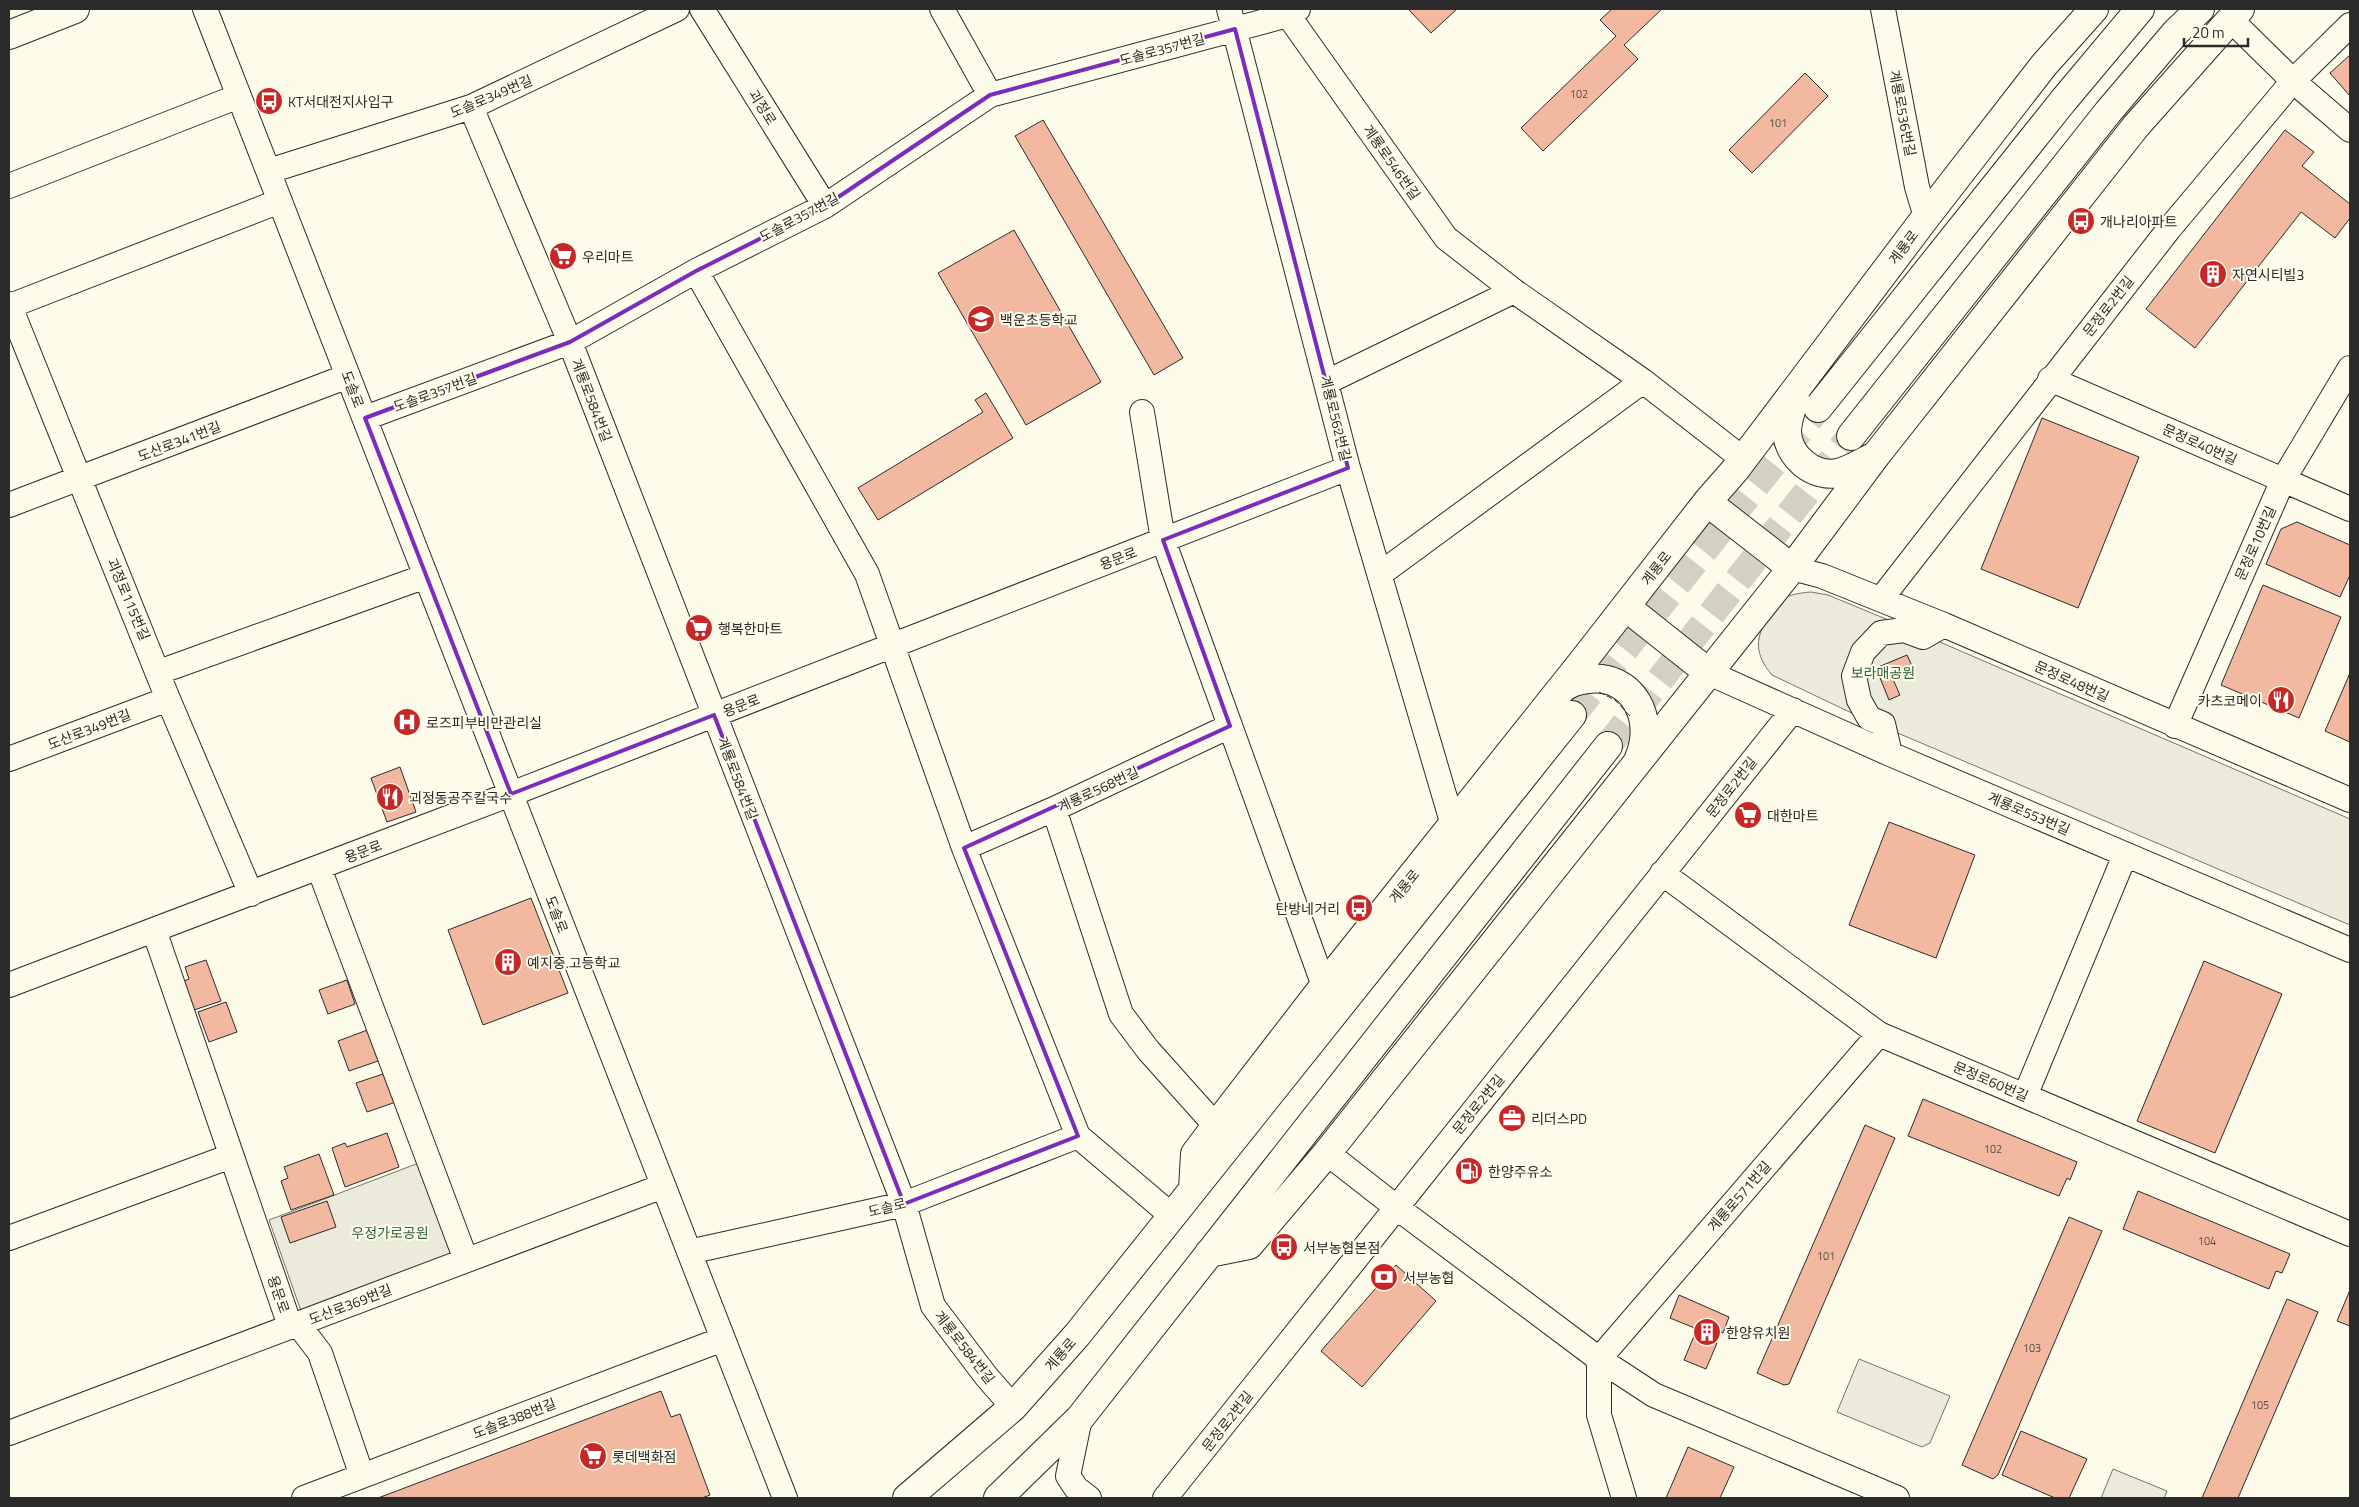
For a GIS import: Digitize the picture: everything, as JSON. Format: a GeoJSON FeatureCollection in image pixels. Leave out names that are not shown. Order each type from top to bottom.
{"type":"FeatureCollection","features":[{"type":"Feature","properties":{"kind":"main road"},"geometry":{"type":"LineString","coordinates":[[9,35],[75,9]]}},
{"type":"Feature","properties":{"kind":"main road","name":"계룡로"},"geometry":{"type":"LineString","coordinates":[[907,1498],[1013,1407],[1077,1335],[1193,1189],[1562,708],[1626,607],[1707,502],[1743,460],[2044,64],[2094,9]]}},
{"type":"Feature","properties":{"kind":"main road"},"geometry":{"type":"LineString","coordinates":[[1818,408],[2063,101],[2140,9]]}},
{"type":"Feature","properties":{"kind":"main road"},"geometry":{"type":"LineString","coordinates":[[1851,436],[2108,112],[2176,32],[2200,9]]}},
{"type":"Feature","properties":{"kind":"main road"},"geometry":{"type":"LineString","coordinates":[[1209,1252],[1249,1245],[1327,1153],[1792,568],[1877,454],[2136,126],[2235,14]]}},
{"type":"Feature","properties":{"kind":"main road"},"geometry":{"type":"LineString","coordinates":[[1797,389],[1787,432],[1794,452],[1808,467],[1821,473],[1835,473],[1849,469],[1877,454]]}},
{"type":"Feature","properties":{"kind":"main road"},"geometry":{"type":"LineString","coordinates":[[1707,502],[1792,568]]}},
{"type":"Feature","properties":{"kind":"main road"},"geometry":{"type":"LineString","coordinates":[[1626,607],[1709,673]]}},
{"type":"Feature","properties":{"kind":"main road"},"geometry":{"type":"LineString","coordinates":[[1562,708],[1564,687],[1579,680],[1596,678],[1613,682],[1628,691],[1639,704],[1645,721],[1645,738],[1634,768]]}},
{"type":"Feature","properties":{"kind":"main road","name":"계룡로"},"geometry":{"type":"LineString","coordinates":[[1193,1189],[1195,1154],[1216,1126],[1324,986],[1453,825],[1562,708]]}},
{"type":"Feature","properties":{"kind":"main road"},"geometry":{"type":"LineString","coordinates":[[998,1498],[1080,1418],[1608,746]]}},
{"type":"Feature","properties":{"kind":"street","name":"도솔로"},"geometry":{"type":"LineString","coordinates":[[205,9],[785,1498]]}},
{"type":"Feature","properties":{"kind":"street","name":"도솔로349번길"},"geometry":{"type":"LineString","coordinates":[[268,171],[471,108],[677,9]]}},
{"type":"Feature","properties":{"kind":"street","name":"괴정로"},"geometry":{"type":"LineString","coordinates":[[702,9],[825,206]]}},
{"type":"Feature","properties":{"kind":"street"},"geometry":{"type":"LineString","coordinates":[[942,9],[990,95]]}},
{"type":"Feature","properties":{"kind":"street","name":"계룡로536번길"},"geometry":{"type":"LineString","coordinates":[[1883,9],[1917,187],[1926,217]]}},
{"type":"Feature","properties":{"kind":"street","name":"계룡로546번길"},"geometry":{"type":"LineString","coordinates":[[1232,19],[1293,12],[1446,238],[1514,291],[1643,381],[1743,460]]}},
{"type":"Feature","properties":{"kind":"street"},"geometry":{"type":"LineString","coordinates":[[2235,14],[2293,81],[2350,130]]}},
{"type":"Feature","properties":{"kind":"street","name":"도솔로357번길"},"geometry":{"type":"LineString","coordinates":[[364,418],[570,342],[696,270],[825,206],[990,95],[1232,19]]}},
{"type":"Feature","properties":{"kind":"street","name":"계룡로562번길"},"geometry":{"type":"LineString","coordinates":[[1232,19],[1348,468],[1453,825]]}},
{"type":"Feature","properties":{"kind":"street","name":"문정로2번길"},"geometry":{"type":"LineString","coordinates":[[1881,599],[2168,229],[2293,81],[2350,25]]}},
{"type":"Feature","properties":{"kind":"street"},"geometry":{"type":"LineString","coordinates":[[9,186],[239,96]]}},
{"type":"Feature","properties":{"kind":"street","name":"계룡로584번길"},"geometry":{"type":"LineString","coordinates":[[471,108],[570,342],[904,1204],[933,1306],[986,1376],[1013,1407]]}},
{"type":"Feature","properties":{"kind":"street"},"geometry":{"type":"LineString","coordinates":[[9,305],[280,201]]}},
{"type":"Feature","properties":{"kind":"street"},"geometry":{"type":"LineString","coordinates":[[696,270],[867,574],[964,848],[1078,1136],[1171,1215]]}},
{"type":"Feature","properties":{"kind":"street"},"geometry":{"type":"LineString","coordinates":[[1327,382],[1514,291]]}},
{"type":"Feature","properties":{"kind":"street","name":"괴정로115번길"},"geometry":{"type":"LineString","coordinates":[[9,305],[78,479],[251,894]]}},
{"type":"Feature","properties":{"kind":"street","name":"문정로10번길"},"geometry":{"type":"LineString","coordinates":[[2175,726],[2283,480],[2350,368]]}},
{"type":"Feature","properties":{"kind":"street","name":"도산로341번길"},"geometry":{"type":"LineString","coordinates":[[9,505],[348,376]]}},
{"type":"Feature","properties":{"kind":"street","name":"문정로40번길"},"geometry":{"type":"LineString","coordinates":[[2050,379],[2350,509]]}},
{"type":"Feature","properties":{"kind":"street"},"geometry":{"type":"LineString","coordinates":[[1380,574],[1643,381]]}},
{"type":"Feature","properties":{"kind":"street"},"geometry":{"type":"LineString","coordinates":[[1142,412],[1163,540],[1324,986]]}},
{"type":"Feature","properties":{"kind":"street","name":"용문로"},"geometry":{"type":"LineString","coordinates":[[9,985],[511,794],[1348,468]]}},
{"type":"Feature","properties":{"kind":"street","name":"문정로48번길"},"geometry":{"type":"LineString","coordinates":[[1792,568],[1822,576],[1944,625],[2350,800]]}},
{"type":"Feature","properties":{"kind":"street"},"geometry":{"type":"LineString","coordinates":[[159,672],[426,576]]}},
{"type":"Feature","properties":{"kind":"street"},"geometry":{"type":"LineString","coordinates":[[1890,754],[1883,724],[1869,718],[1859,700],[1854,676],[1863,652],[1881,633],[1904,630],[1923,637],[1944,625]]}},
{"type":"Feature","properties":{"kind":"street","name":"계룡로553번길"},"geometry":{"type":"LineString","coordinates":[[1709,673],[1890,754],[2350,950]]}},
{"type":"Feature","properties":{"kind":"street","name":"도산로349번길"},"geometry":{"type":"LineString","coordinates":[[9,759],[168,698]]}},
{"type":"Feature","properties":{"kind":"street","name":"문정로2번길"},"geometry":{"type":"LineString","coordinates":[[1166,1498],[1792,710]]}},
{"type":"Feature","properties":{"kind":"street","name":"계룡로568번길"},"geometry":{"type":"LineString","coordinates":[[964,848],[1054,809],[1230,726]]}},
{"type":"Feature","properties":{"kind":"street"},"geometry":{"type":"LineString","coordinates":[[1054,809],[1121,1014],[1148,1050],[1216,1126]]}},
{"type":"Feature","properties":{"kind":"street"},"geometry":{"type":"LineString","coordinates":[[2026,1096],[2125,855]]}},
{"type":"Feature","properties":{"kind":"street"},"geometry":{"type":"LineString","coordinates":[[319,868],[466,1260]]}},
{"type":"Feature","properties":{"kind":"street","name":"문정로60번길"},"geometry":{"type":"LineString","coordinates":[[1662,873],[1879,1034],[2350,1234]]}},
{"type":"Feature","properties":{"kind":"street","name":"용문로"},"geometry":{"type":"LineString","coordinates":[[154,930],[288,1320],[298,1324],[320,1353],[362,1476]]}},
{"type":"Feature","properties":{"kind":"street","name":"계룡로571번길"},"geometry":{"type":"LineString","coordinates":[[1599,1359],[1879,1034]]}},
{"type":"Feature","properties":{"kind":"street","name":"도솔로"},"geometry":{"type":"LineString","coordinates":[[689,1252],[904,1204],[1078,1136]]}},
{"type":"Feature","properties":{"kind":"street"},"geometry":{"type":"LineString","coordinates":[[1327,1153],[1599,1359],[1654,1395],[1898,1498]]}},
{"type":"Feature","properties":{"kind":"street"},"geometry":{"type":"LineString","coordinates":[[9,1238],[231,1156]]}},
{"type":"Feature","properties":{"kind":"street","name":"도산로369번길"},"geometry":{"type":"LineString","coordinates":[[9,1433],[663,1186]]}},
{"type":"Feature","properties":{"kind":"street","name":"도솔로388번길"},"geometry":{"type":"LineString","coordinates":[[304,1498],[723,1338]]}},
{"type":"Feature","properties":{"kind":"street"},"geometry":{"type":"LineString","coordinates":[[1599,1359],[1599,1415],[1624,1498]]}},
{"type":"Feature","properties":{"kind":"street"},"geometry":{"type":"LineString","coordinates":[[1080,1418],[1068,1476],[1076,1488],[1089,1498]]}},
{"type":"Feature","properties":{"kind":"highlighted area"},"geometry":{"type":"Polygon","coordinates":[[[1235,29],[1348,468],[1163,540],[1230,726],[964,848],[1078,1136],[904,1204],[714,715],[511,794],[365,418],[570,342],[696,271],[825,206],[990,95],[1235,29]]]}},
{"type":"Feature","properties":{"kind":"green space","name":"보라매공원"},"geometry":{"type":"Polygon","coordinates":[[[1811,592],[1828,595],[1898,624],[2350,819],[2350,925],[1860,717],[1772,675],[1766,668],[1760,653],[1759,639],[1764,624],[1781,600],[1799,593],[1811,592]]]}},
{"type":"Feature","properties":{"kind":"green space","name":"우정가로공원"},"geometry":{"type":"Polygon","coordinates":[[[424,1161],[454,1248],[441,1272],[301,1311],[269,1220],[424,1161]]]}},
{"type":"Feature","properties":{"kind":"green space"},"geometry":{"type":"Polygon","coordinates":[[[1859,1359],[1950,1396],[1930,1443],[1922,1447],[1837,1412],[1859,1359]]]}},
{"type":"Feature","properties":{"kind":"green space"},"geometry":{"type":"Polygon","coordinates":[[[2113,1469],[2167,1491],[2164,1498],[2101,1498],[2113,1469]]]}},
{"type":"Feature","properties":{"kind":"building"},"geometry":{"type":"Polygon","coordinates":[[[1457,9],[1431,33],[1409,10],[1457,9]]]}},
{"type":"Feature","properties":{"kind":"building"},"geometry":{"type":"Polygon","coordinates":[[[1612,9],[1662,9],[1624,45],[1638,59],[1543,151],[1521,128],[1616,36],[1600,20],[1612,9]]]}},
{"type":"Feature","properties":{"kind":"building"},"geometry":{"type":"Polygon","coordinates":[[[2350,55],[2350,96],[2330,73],[2350,55]]]}},
{"type":"Feature","properties":{"kind":"building"},"geometry":{"type":"Polygon","coordinates":[[[1805,73],[1828,96],[1752,173],[1729,150],[1805,73]]]}},
{"type":"Feature","properties":{"kind":"building"},"geometry":{"type":"Polygon","coordinates":[[[1043,120],[1183,358],[1154,375],[1015,136],[1043,120]]]}},
{"type":"Feature","properties":{"kind":"building","name":"자연시티빌3"},"geometry":{"type":"Polygon","coordinates":[[[2285,130],[2314,152],[2302,166],[2350,204],[2350,218],[2335,238],[2301,212],[2195,348],[2146,309],[2285,130]]]}},
{"type":"Feature","properties":{"kind":"building"},"geometry":{"type":"Polygon","coordinates":[[[1014,230],[1101,382],[1026,425],[938,273],[1014,230]]]}},
{"type":"Feature","properties":{"kind":"building"},"geometry":{"type":"Polygon","coordinates":[[[986,393],[1013,438],[878,520],[858,488],[983,412],[975,400],[986,393]]]}},
{"type":"Feature","properties":{"kind":"building"},"geometry":{"type":"Polygon","coordinates":[[[2042,418],[2139,457],[2078,608],[1981,569],[2042,418]]]}},
{"type":"Feature","properties":{"kind":"building"},"geometry":{"type":"Polygon","coordinates":[[[2297,522],[2350,545],[2350,575],[2340,597],[2266,564],[2281,529],[2297,522]]]}},
{"type":"Feature","properties":{"kind":"building"},"geometry":{"type":"Polygon","coordinates":[[[2263,585],[2341,617],[2299,718],[2221,685],[2263,585]]]}},
{"type":"Feature","properties":{"kind":"building"},"geometry":{"type":"Polygon","coordinates":[[[1907,655],[1912,666],[1891,675],[1900,695],[1889,700],[1876,668],[1907,655]]]}},
{"type":"Feature","properties":{"kind":"building"},"geometry":{"type":"Polygon","coordinates":[[[2350,673],[2350,742],[2325,731],[2350,673]]]}},
{"type":"Feature","properties":{"kind":"building"},"geometry":{"type":"Polygon","coordinates":[[[400,767],[416,812],[387,822],[371,778],[400,767]]]}},
{"type":"Feature","properties":{"kind":"building"},"geometry":{"type":"Polygon","coordinates":[[[1889,822],[1975,855],[1936,958],[1849,925],[1889,822]]]}},
{"type":"Feature","properties":{"kind":"building","name":"예지중.고등학교"},"geometry":{"type":"Polygon","coordinates":[[[531,898],[568,993],[483,1025],[448,930],[531,898]]]}},
{"type":"Feature","properties":{"kind":"building"},"geometry":{"type":"Polygon","coordinates":[[[206,960],[221,1001],[194,1010],[184,981],[189,979],[185,967],[206,960]]]}},
{"type":"Feature","properties":{"kind":"building"},"geometry":{"type":"Polygon","coordinates":[[[2204,961],[2282,994],[2215,1153],[2137,1121],[2204,961]]]}},
{"type":"Feature","properties":{"kind":"building"},"geometry":{"type":"Polygon","coordinates":[[[347,980],[355,1004],[328,1014],[319,990],[347,980]]]}},
{"type":"Feature","properties":{"kind":"building"},"geometry":{"type":"Polygon","coordinates":[[[226,1002],[237,1032],[209,1042],[198,1012],[226,1002]]]}},
{"type":"Feature","properties":{"kind":"building"},"geometry":{"type":"Polygon","coordinates":[[[370,1029],[381,1060],[349,1071],[338,1041],[370,1029]]]}},
{"type":"Feature","properties":{"kind":"building"},"geometry":{"type":"Polygon","coordinates":[[[386,1073],[396,1102],[367,1112],[356,1083],[386,1073]]]}},
{"type":"Feature","properties":{"kind":"building"},"geometry":{"type":"Polygon","coordinates":[[[1923,1099],[2077,1162],[2070,1180],[2067,1178],[2059,1196],[1908,1136],[1923,1099]]]}},
{"type":"Feature","properties":{"kind":"building"},"geometry":{"type":"Polygon","coordinates":[[[1865,1125],[1895,1138],[1789,1384],[1784,1385],[1757,1373],[1865,1125]]]}},
{"type":"Feature","properties":{"kind":"building"},"geometry":{"type":"Polygon","coordinates":[[[387,1133],[399,1167],[345,1187],[332,1148],[345,1143],[347,1147],[387,1133]]]}},
{"type":"Feature","properties":{"kind":"building"},"geometry":{"type":"Polygon","coordinates":[[[319,1154],[334,1195],[291,1210],[281,1181],[288,1178],[284,1167],[319,1154]]]}},
{"type":"Feature","properties":{"kind":"building"},"geometry":{"type":"Polygon","coordinates":[[[2138,1191],[2290,1254],[2282,1273],[2276,1271],[2269,1289],[2123,1229],[2138,1191]]]}},
{"type":"Feature","properties":{"kind":"building"},"geometry":{"type":"Polygon","coordinates":[[[327,1201],[336,1227],[290,1243],[281,1217],[327,1201]]]}},
{"type":"Feature","properties":{"kind":"building"},"geometry":{"type":"Polygon","coordinates":[[[2069,1217],[2102,1231],[1998,1475],[1993,1479],[1962,1465],[2069,1217]]]}},
{"type":"Feature","properties":{"kind":"building"},"geometry":{"type":"Polygon","coordinates":[[[1396,1265],[1436,1301],[1362,1387],[1321,1351],[1396,1265]]]}},
{"type":"Feature","properties":{"kind":"building"},"geometry":{"type":"Polygon","coordinates":[[[2350,1290],[2350,1326],[2337,1321],[2350,1290]]]}},
{"type":"Feature","properties":{"kind":"building","name":"한양유치원"},"geometry":{"type":"Polygon","coordinates":[[[1679,1295],[1729,1317],[1723,1333],[1719,1331],[1714,1342],[1717,1343],[1706,1369],[1684,1360],[1697,1329],[1670,1318],[1679,1295]]]}},
{"type":"Feature","properties":{"kind":"building"},"geometry":{"type":"Polygon","coordinates":[[[2287,1299],[2318,1312],[2238,1498],[2202,1498],[2287,1299]]]}},
{"type":"Feature","properties":{"kind":"building","name":"롯데백화점"},"geometry":{"type":"Polygon","coordinates":[[[661,1391],[671,1417],[680,1414],[710,1495],[702,1498],[378,1498],[661,1391]]]}},
{"type":"Feature","properties":{"kind":"building"},"geometry":{"type":"Polygon","coordinates":[[[2021,1431],[2087,1459],[2069,1498],[2055,1498],[2002,1475],[2021,1431]]]}},
{"type":"Feature","properties":{"kind":"building"},"geometry":{"type":"Polygon","coordinates":[[[1688,1447],[1734,1467],[1720,1498],[1666,1498],[1688,1447]]]}},
{"type":"Feature","properties":{"kind":"tunnel"},"geometry":{"type":"LineString","coordinates":[[1572,715],[1818,408]]}},
{"type":"Feature","properties":{"kind":"tunnel"},"geometry":{"type":"LineString","coordinates":[[1608,746],[1851,436]]}},
{"type":"Feature","properties":{"kind":"fence"},"geometry":{"type":"LineString","coordinates":[[1599,692],[1615,700],[1630,716]]}},
{"type":"Feature","properties":{"kind":"place","name":"KT서대전지사입구"},"geometry":{"type":"Point","coordinates":[269,101]}},
{"type":"Feature","properties":{"kind":"place","name":"개나리아파트"},"geometry":{"type":"Point","coordinates":[2081,221]}},
{"type":"Feature","properties":{"kind":"place","name":"우리마트"},"geometry":{"type":"Point","coordinates":[563,256]}},
{"type":"Feature","properties":{"kind":"place","name":"자연시티빌3"},"geometry":{"type":"Point","coordinates":[2213,274]}},
{"type":"Feature","properties":{"kind":"place","name":"백운초등학교"},"geometry":{"type":"Point","coordinates":[981,319]}},
{"type":"Feature","properties":{"kind":"place","name":"행복한마트"},"geometry":{"type":"Point","coordinates":[699,628]}},
{"type":"Feature","properties":{"kind":"place","name":"카츠코메이"},"geometry":{"type":"Point","coordinates":[2281,700]}},
{"type":"Feature","properties":{"kind":"place","name":"로즈피부비만관리실"},"geometry":{"type":"Point","coordinates":[407,722]}},
{"type":"Feature","properties":{"kind":"place","name":"괴정동공주칼국수"},"geometry":{"type":"Point","coordinates":[390,797]}},
{"type":"Feature","properties":{"kind":"place","name":"대한마트"},"geometry":{"type":"Point","coordinates":[1748,815]}},
{"type":"Feature","properties":{"kind":"place","name":"탄방네거리"},"geometry":{"type":"Point","coordinates":[1359,908]}},
{"type":"Feature","properties":{"kind":"place","name":"예지중.고등학교"},"geometry":{"type":"Point","coordinates":[508,962]}},
{"type":"Feature","properties":{"kind":"place","name":"리더스PD"},"geometry":{"type":"Point","coordinates":[1512,1118]}},
{"type":"Feature","properties":{"kind":"place","name":"한양주유소"},"geometry":{"type":"Point","coordinates":[1469,1171]}},
{"type":"Feature","properties":{"kind":"place","name":"서부농협본점"},"geometry":{"type":"Point","coordinates":[1284,1247]}},
{"type":"Feature","properties":{"kind":"place","name":"서부농협"},"geometry":{"type":"Point","coordinates":[1384,1277]}},
{"type":"Feature","properties":{"kind":"place","name":"한양유치원"},"geometry":{"type":"Point","coordinates":[1707,1332]}},
{"type":"Feature","properties":{"kind":"place","name":"롯데백화점"},"geometry":{"type":"Point","coordinates":[593,1456]}}]}
